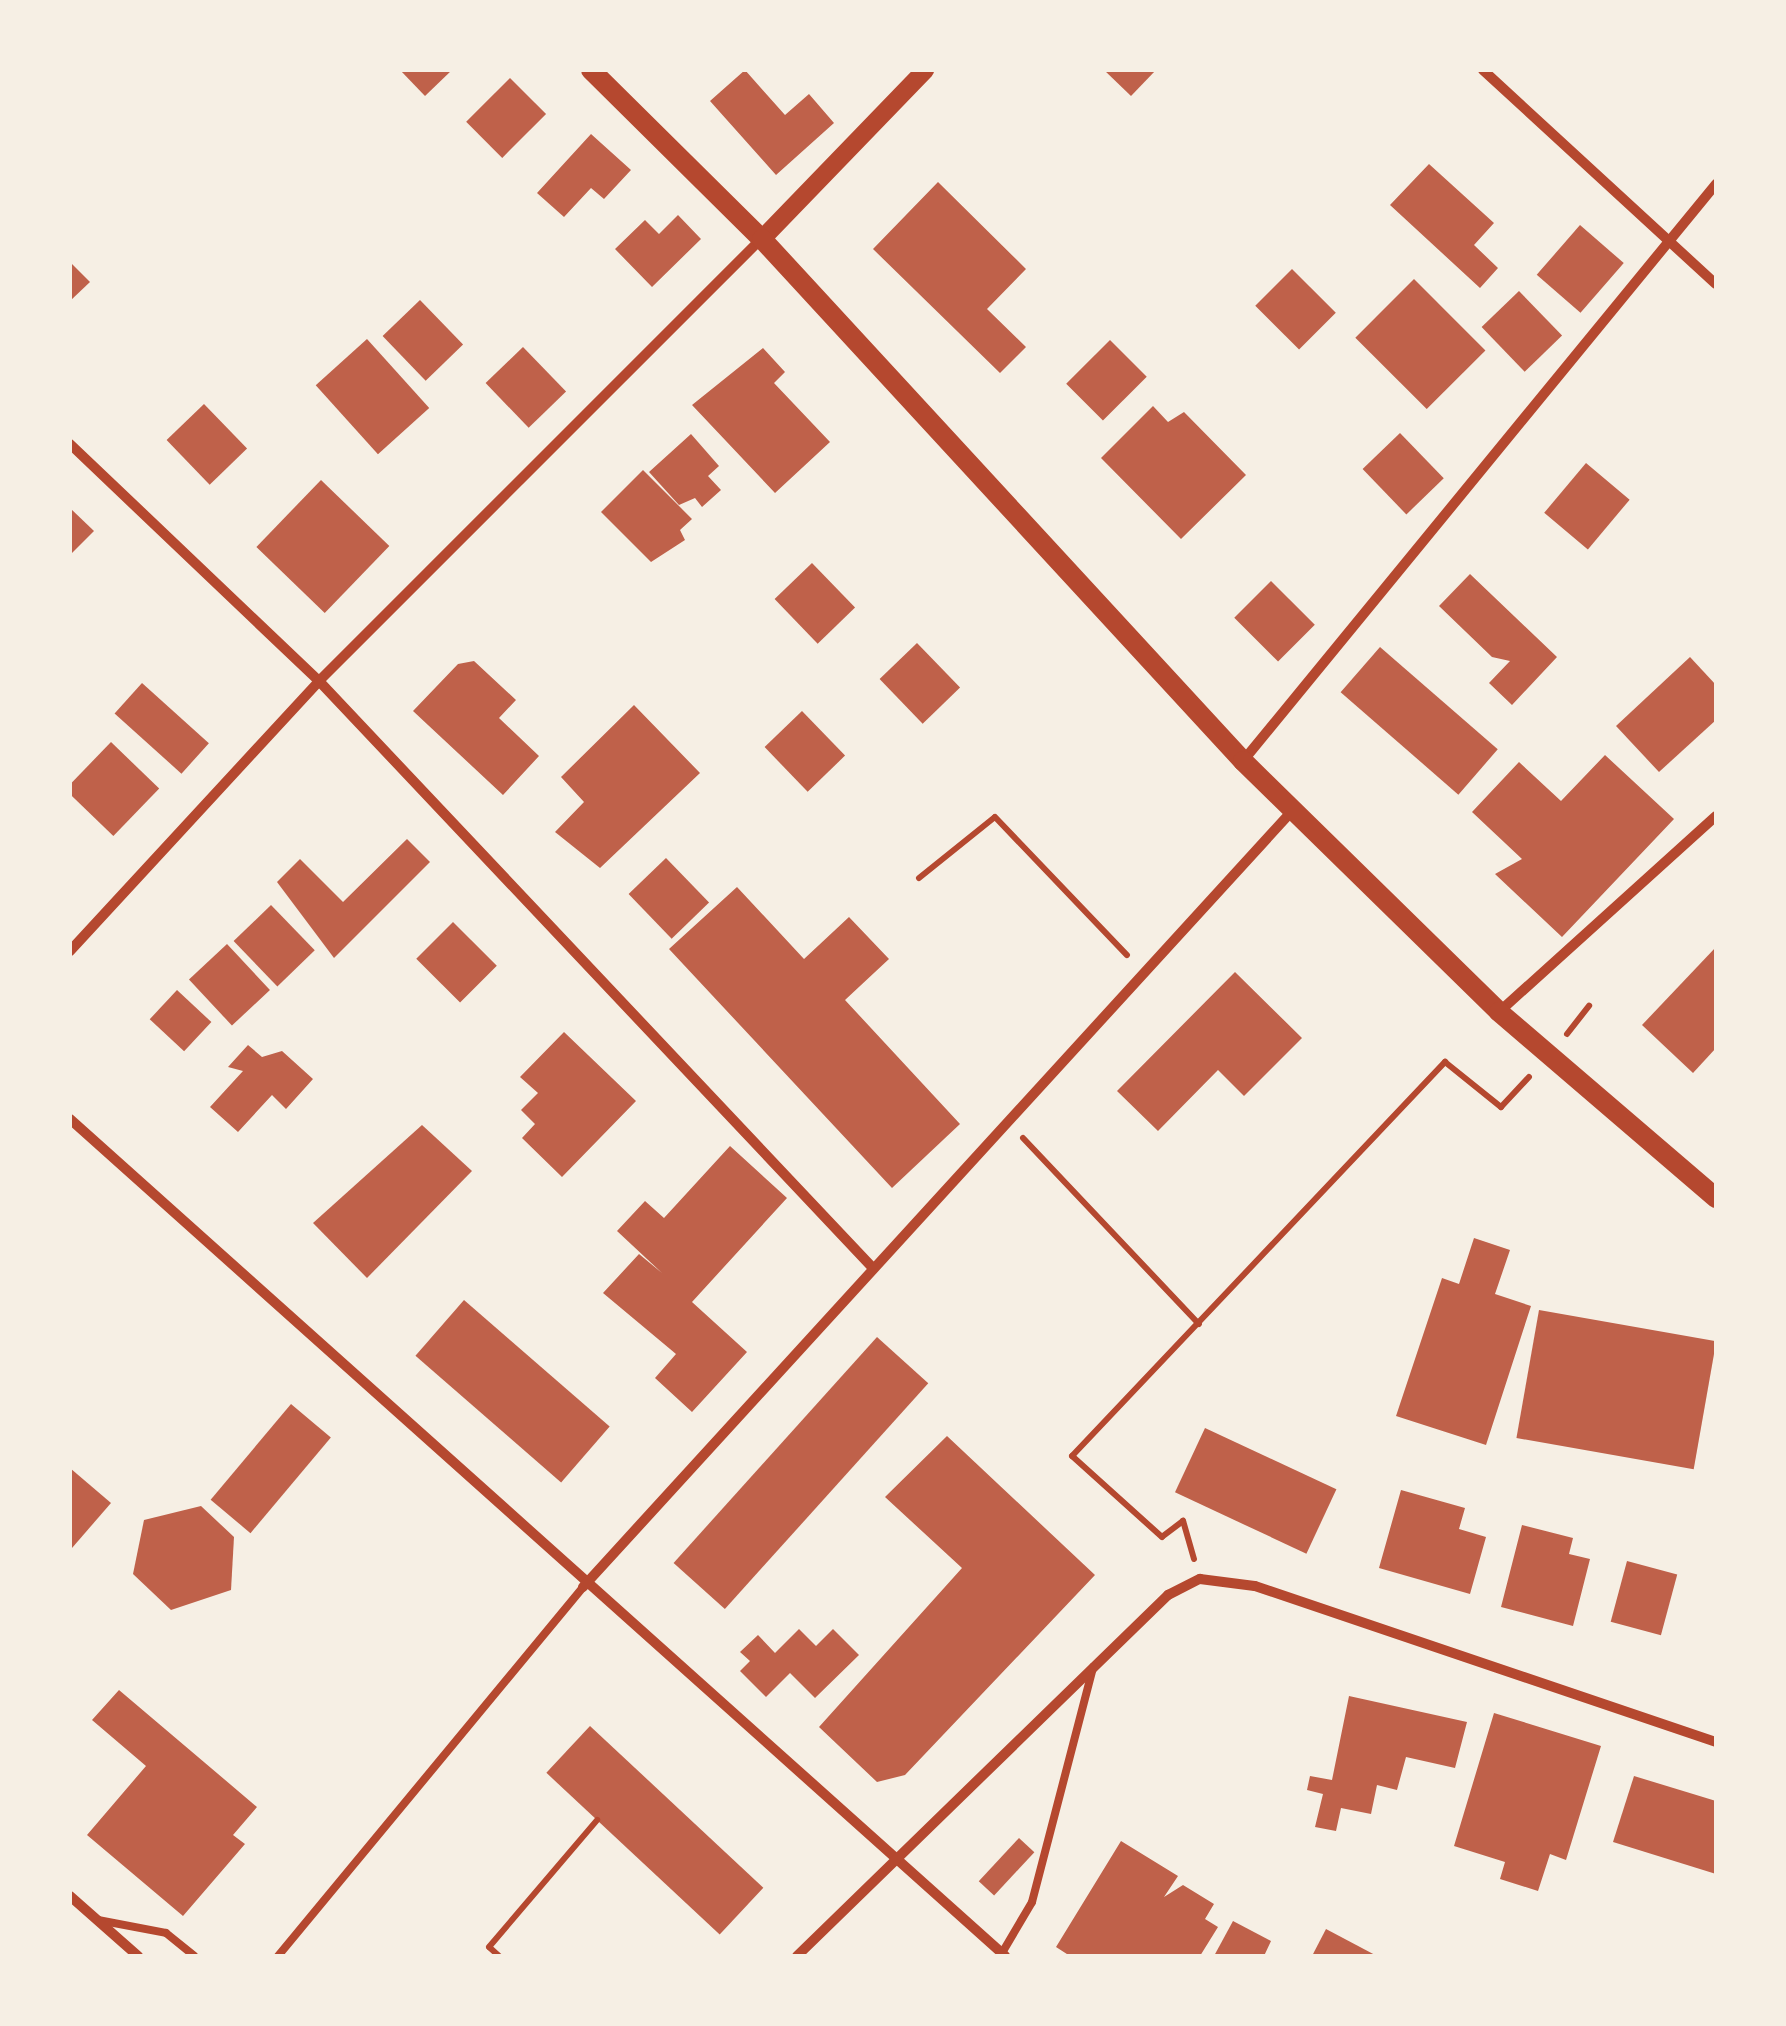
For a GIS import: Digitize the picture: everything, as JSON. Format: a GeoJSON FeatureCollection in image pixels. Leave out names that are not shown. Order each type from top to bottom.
{"type":"FeatureCollection","features":[{"type":"Feature","properties":{"kind":"main road"},"geometry":{"type":"LineString","coordinates":[[592,70],[762,239],[1292,810],[1499,1012],[1716,1198]]}},
{"type":"Feature","properties":{"kind":"street"},"geometry":{"type":"LineString","coordinates":[[70,951],[319,682],[762,239],[925,70]]}},
{"type":"Feature","properties":{"kind":"street"},"geometry":{"type":"LineString","coordinates":[[1483,70],[1668,245],[1716,284]]}},
{"type":"Feature","properties":{"kind":"street"},"geometry":{"type":"LineString","coordinates":[[1243,760],[1716,184]]}},
{"type":"Feature","properties":{"kind":"street"},"geometry":{"type":"LineString","coordinates":[[70,444],[319,682],[872,1267]]}},
{"type":"Feature","properties":{"kind":"street"},"geometry":{"type":"LineString","coordinates":[[583,1587],[1140,970],[1292,810]]}},
{"type":"Feature","properties":{"kind":"street"},"geometry":{"type":"LineString","coordinates":[[1499,1012],[1716,816]]}},
{"type":"Feature","properties":{"kind":"street"},"geometry":{"type":"LineString","coordinates":[[70,1119],[583,1587],[892,1862],[1004,1955]]}},
{"type":"Feature","properties":{"kind":"street"},"geometry":{"type":"LineString","coordinates":[[797,1956],[1168,1595],[1200,1579],[1255,1586],[1716,1742]]}},
{"type":"Feature","properties":{"kind":"street"},"geometry":{"type":"LineString","coordinates":[[70,1896],[138,1956]]}},
{"type":"Feature","properties":{"kind":"lane"},"geometry":{"type":"LineString","coordinates":[[278,1956],[583,1587]]}},
{"type":"Feature","properties":{"kind":"lane"},"geometry":{"type":"LineString","coordinates":[[1004,1955],[1032,1902],[1094,1667]]}},
{"type":"Feature","properties":{"kind":"lane"},"geometry":{"type":"LineString","coordinates":[[96,1920],[166,1934],[194,1956]]}},
{"type":"Feature","properties":{"kind":"path"},"geometry":{"type":"LineString","coordinates":[[919,878],[995,816],[1140,970]]}},
{"type":"Feature","properties":{"kind":"path"},"geometry":{"type":"LineString","coordinates":[[1200,1579],[1182,1521],[1162,1537],[1072,1456],[1445,1062],[1501,1107]]}},
{"type":"Feature","properties":{"kind":"path"},"geometry":{"type":"LineString","coordinates":[[1005,1119],[1198,1324]]}},
{"type":"Feature","properties":{"kind":"path"},"geometry":{"type":"LineString","coordinates":[[499,1956],[489,1948],[597,1820]]}},
{"type":"Feature","properties":{"kind":"building"},"geometry":{"type":"Polygon","coordinates":[[[400,70],[452,70],[425,96],[400,70]]]}},
{"type":"Feature","properties":{"kind":"building"},"geometry":{"type":"Polygon","coordinates":[[[745,70],[785,115],[809,94],[834,123],[776,175],[710,101],[745,70]]]}},
{"type":"Feature","properties":{"kind":"building"},"geometry":{"type":"Polygon","coordinates":[[[1104,70],[1156,70],[1131,96],[1104,70]]]}},
{"type":"Feature","properties":{"kind":"building"},"geometry":{"type":"Polygon","coordinates":[[[510,78],[546,114],[502,158],[466,122],[510,78]]]}},
{"type":"Feature","properties":{"kind":"building"},"geometry":{"type":"Polygon","coordinates":[[[591,134],[631,170],[604,199],[591,188],[564,217],[537,193],[591,134]]]}},
{"type":"Feature","properties":{"kind":"building"},"geometry":{"type":"Polygon","coordinates":[[[1429,164],[1494,223],[1474,245],[1498,268],[1480,288],[1390,205],[1429,164]]]}},
{"type":"Feature","properties":{"kind":"building"},"geometry":{"type":"Polygon","coordinates":[[[938,182],[1026,269],[987,309],[1026,347],[1000,373],[873,249],[938,182]]]}},
{"type":"Feature","properties":{"kind":"building"},"geometry":{"type":"Polygon","coordinates":[[[678,215],[701,239],[652,287],[615,249],[645,220],[659,234],[678,215]]]}},
{"type":"Feature","properties":{"kind":"building"},"geometry":{"type":"Polygon","coordinates":[[[1580,225],[1624,263],[1580,313],[1537,275],[1580,225]]]}},
{"type":"Feature","properties":{"kind":"building"},"geometry":{"type":"Polygon","coordinates":[[[70,262],[90,282],[70,301],[70,262]]]}},
{"type":"Feature","properties":{"kind":"building"},"geometry":{"type":"Polygon","coordinates":[[[1292,269],[1336,313],[1299,350],[1255,306],[1292,269]]]}},
{"type":"Feature","properties":{"kind":"building"},"geometry":{"type":"Polygon","coordinates":[[[1414,279],[1485,350],[1427,409],[1355,338],[1414,279]]]}},
{"type":"Feature","properties":{"kind":"building"},"geometry":{"type":"Polygon","coordinates":[[[1519,291],[1562,336],[1525,372],[1482,327],[1519,291]]]}},
{"type":"Feature","properties":{"kind":"building"},"geometry":{"type":"Polygon","coordinates":[[[420,300],[463,345],[426,381],[383,336],[420,300]]]}},
{"type":"Feature","properties":{"kind":"building"},"geometry":{"type":"Polygon","coordinates":[[[367,339],[429,408],[378,454],[316,385],[367,339]]]}},
{"type":"Feature","properties":{"kind":"building"},"geometry":{"type":"Polygon","coordinates":[[[1110,340],[1147,377],[1103,421],[1066,384],[1110,340]]]}},
{"type":"Feature","properties":{"kind":"building"},"geometry":{"type":"Polygon","coordinates":[[[523,347],[566,392],[529,428],[486,383],[523,347]]]}},
{"type":"Feature","properties":{"kind":"building"},"geometry":{"type":"Polygon","coordinates":[[[763,348],[785,372],[774,383],[830,442],[775,493],[692,405],[763,348]]]}},
{"type":"Feature","properties":{"kind":"building"},"geometry":{"type":"Polygon","coordinates":[[[204,404],[247,449],[210,485],[167,440],[204,404]]]}},
{"type":"Feature","properties":{"kind":"building"},"geometry":{"type":"Polygon","coordinates":[[[1153,406],[1168,422],[1184,412],[1246,475],[1181,539],[1101,458],[1153,406]]]}},
{"type":"Feature","properties":{"kind":"building"},"geometry":{"type":"Polygon","coordinates":[[[1400,433],[1444,478],[1406,514],[1363,469],[1400,433]]]}},
{"type":"Feature","properties":{"kind":"building"},"geometry":{"type":"Polygon","coordinates":[[[691,434],[719,466],[708,476],[721,490],[702,507],[695,498],[679,505],[649,472],[691,434]]]}},
{"type":"Feature","properties":{"kind":"building"},"geometry":{"type":"Polygon","coordinates":[[[1586,463],[1630,500],[1588,549],[1544,513],[1586,463]]]}},
{"type":"Feature","properties":{"kind":"building"},"geometry":{"type":"Polygon","coordinates":[[[643,470],[692,519],[680,530],[685,540],[651,562],[601,512],[643,470]]]}},
{"type":"Feature","properties":{"kind":"building"},"geometry":{"type":"Polygon","coordinates":[[[321,480],[389,546],[325,613],[256,547],[321,480]]]}},
{"type":"Feature","properties":{"kind":"building"},"geometry":{"type":"Polygon","coordinates":[[[70,508],[94,531],[70,555],[70,508]]]}},
{"type":"Feature","properties":{"kind":"building"},"geometry":{"type":"Polygon","coordinates":[[[812,563],[855,608],[818,644],[775,599],[812,563]]]}},
{"type":"Feature","properties":{"kind":"building"},"geometry":{"type":"Polygon","coordinates":[[[1470,574],[1557,657],[1512,705],[1489,683],[1510,661],[1492,657],[1439,606],[1470,574]]]}},
{"type":"Feature","properties":{"kind":"building"},"geometry":{"type":"Polygon","coordinates":[[[1271,581],[1315,625],[1278,662],[1234,618],[1271,581]]]}},
{"type":"Feature","properties":{"kind":"building"},"geometry":{"type":"Polygon","coordinates":[[[917,643],[960,688],[923,724],[880,679],[917,643]]]}},
{"type":"Feature","properties":{"kind":"building"},"geometry":{"type":"Polygon","coordinates":[[[1380,647],[1498,749],[1458,795],[1341,692],[1380,647]]]}},
{"type":"Feature","properties":{"kind":"building"},"geometry":{"type":"Polygon","coordinates":[[[1690,657],[1716,685],[1716,720],[1659,772],[1616,726],[1690,657]]]}},
{"type":"Feature","properties":{"kind":"building"},"geometry":{"type":"Polygon","coordinates":[[[474,661],[516,700],[499,718],[539,756],[503,795],[413,711],[458,664],[474,661]]]}},
{"type":"Feature","properties":{"kind":"building"},"geometry":{"type":"Polygon","coordinates":[[[142,683],[209,743],[181,774],[115,713],[142,683]]]}},
{"type":"Feature","properties":{"kind":"building"},"geometry":{"type":"Polygon","coordinates":[[[634,705],[700,773],[600,868],[555,832],[584,802],[561,777],[634,705]]]}},
{"type":"Feature","properties":{"kind":"building"},"geometry":{"type":"Polygon","coordinates":[[[802,711],[845,756],[808,792],[765,747],[802,711]]]}},
{"type":"Feature","properties":{"kind":"building"},"geometry":{"type":"Polygon","coordinates":[[[111,742],[159,789],[113,836],[70,794],[70,784],[111,742]]]}},
{"type":"Feature","properties":{"kind":"building"},"geometry":{"type":"Polygon","coordinates":[[[1605,755],[1674,819],[1562,937],[1495,874],[1522,859],[1472,812],[1519,762],[1561,801],[1605,755]]]}},
{"type":"Feature","properties":{"kind":"building"},"geometry":{"type":"Polygon","coordinates":[[[407,839],[430,862],[334,958],[277,882],[300,859],[343,902],[407,839]]]}},
{"type":"Feature","properties":{"kind":"building"},"geometry":{"type":"Polygon","coordinates":[[[666,858],[709,903],[672,939],[629,894],[666,858]]]}},
{"type":"Feature","properties":{"kind":"building"},"geometry":{"type":"Polygon","coordinates":[[[737,887],[804,959],[849,917],[889,959],[845,1000],[960,1124],[892,1188],[669,949],[737,887]]]}},
{"type":"Feature","properties":{"kind":"building"},"geometry":{"type":"Polygon","coordinates":[[[271,905],[315,950],[277,986],[234,941],[271,905]]]}},
{"type":"Feature","properties":{"kind":"building"},"geometry":{"type":"Polygon","coordinates":[[[453,922],[497,966],[460,1003],[416,959],[453,922]]]}},
{"type":"Feature","properties":{"kind":"building"},"geometry":{"type":"Polygon","coordinates":[[[227,944],[270,990],[232,1026],[189,979],[227,944]]]}},
{"type":"Feature","properties":{"kind":"building"},"geometry":{"type":"Polygon","coordinates":[[[1716,947],[1716,1048],[1693,1073],[1642,1025],[1716,947]]]}},
{"type":"Feature","properties":{"kind":"building"},"geometry":{"type":"Polygon","coordinates":[[[1235,972],[1302,1038],[1244,1096],[1218,1070],[1158,1131],[1117,1091],[1235,972]]]}},
{"type":"Feature","properties":{"kind":"building"},"geometry":{"type":"Polygon","coordinates":[[[177,990],[211,1022],[184,1051],[150,1019],[177,990]]]}},
{"type":"Feature","properties":{"kind":"building"},"geometry":{"type":"Polygon","coordinates":[[[564,1032],[636,1101],[562,1177],[522,1138],[535,1124],[521,1110],[538,1093],[520,1077],[564,1032]]]}},
{"type":"Feature","properties":{"kind":"building"},"geometry":{"type":"Polygon","coordinates":[[[248,1045],[262,1057],[282,1051],[313,1079],[286,1109],[272,1095],[238,1132],[210,1107],[243,1071],[228,1067],[248,1045]]]}},
{"type":"Feature","properties":{"kind":"building"},"geometry":{"type":"Polygon","coordinates":[[[422,1125],[472,1171],[367,1278],[313,1223],[422,1125]]]}},
{"type":"Feature","properties":{"kind":"building"},"geometry":{"type":"Polygon","coordinates":[[[730,1146],[787,1198],[692,1302],[747,1352],[692,1412],[655,1378],[676,1354],[603,1293],[639,1254],[662,1273],[617,1231],[645,1201],[664,1218],[730,1146]]]}},
{"type":"Feature","properties":{"kind":"building"},"geometry":{"type":"Polygon","coordinates":[[[1474,1238],[1510,1250],[1495,1294],[1531,1306],[1486,1445],[1396,1416],[1442,1278],[1459,1284],[1474,1238]]]}},
{"type":"Feature","properties":{"kind":"building"},"geometry":{"type":"Polygon","coordinates":[[[464,1300],[610,1427],[561,1482],[415,1356],[464,1300]]]}},
{"type":"Feature","properties":{"kind":"building"},"geometry":{"type":"Polygon","coordinates":[[[1539,1310],[1716,1341],[1694,1469],[1516,1438],[1539,1310]]]}},
{"type":"Feature","properties":{"kind":"building"},"geometry":{"type":"Polygon","coordinates":[[[877,1337],[928,1383],[725,1609],[674,1563],[877,1337]]]}},
{"type":"Feature","properties":{"kind":"building"},"geometry":{"type":"Polygon","coordinates":[[[291,1404],[331,1437],[250,1533],[211,1500],[291,1404]]]}},
{"type":"Feature","properties":{"kind":"building"},"geometry":{"type":"Polygon","coordinates":[[[1205,1428],[1336,1489],[1306,1554],[1175,1492],[1205,1428]]]}},
{"type":"Feature","properties":{"kind":"building"},"geometry":{"type":"Polygon","coordinates":[[[947,1436],[1095,1575],[905,1775],[877,1782],[819,1727],[962,1568],[885,1497],[947,1436]]]}},
{"type":"Feature","properties":{"kind":"building"},"geometry":{"type":"Polygon","coordinates":[[[70,1468],[111,1503],[72,1548],[70,1546],[70,1468]]]}},
{"type":"Feature","properties":{"kind":"building"},"geometry":{"type":"Polygon","coordinates":[[[1401,1490],[1465,1508],[1459,1529],[1486,1537],[1470,1594],[1379,1568],[1401,1490]]]}},
{"type":"Feature","properties":{"kind":"building"},"geometry":{"type":"Polygon","coordinates":[[[201,1506],[234,1537],[231,1590],[171,1610],[133,1574],[144,1520],[201,1506]]]}},
{"type":"Feature","properties":{"kind":"building"},"geometry":{"type":"Polygon","coordinates":[[[1522,1525],[1573,1538],[1569,1554],[1590,1559],[1573,1626],[1501,1607],[1522,1525]]]}},
{"type":"Feature","properties":{"kind":"building"},"geometry":{"type":"Polygon","coordinates":[[[1627,1561],[1677,1574],[1661,1635],[1611,1622],[1627,1561]]]}},
{"type":"Feature","properties":{"kind":"building"},"geometry":{"type":"Polygon","coordinates":[[[799,1629],[816,1646],[833,1629],[859,1655],[815,1698],[790,1673],[766,1697],[740,1671],[750,1661],[740,1652],[758,1635],[775,1653],[799,1629]]]}},
{"type":"Feature","properties":{"kind":"building"},"geometry":{"type":"Polygon","coordinates":[[[119,1690],[257,1807],[233,1835],[245,1844],[183,1916],[87,1835],[146,1766],[92,1720],[119,1690]]]}},
{"type":"Feature","properties":{"kind":"building"},"geometry":{"type":"Polygon","coordinates":[[[1349,1696],[1467,1722],[1455,1768],[1406,1757],[1397,1790],[1377,1785],[1371,1814],[1341,1808],[1336,1831],[1315,1827],[1323,1794],[1307,1790],[1310,1776],[1332,1780],[1349,1696]]]}},
{"type":"Feature","properties":{"kind":"building"},"geometry":{"type":"Polygon","coordinates":[[[1494,1713],[1601,1746],[1566,1860],[1550,1854],[1538,1891],[1500,1879],[1505,1862],[1454,1846],[1494,1713]]]}},
{"type":"Feature","properties":{"kind":"building"},"geometry":{"type":"Polygon","coordinates":[[[590,1726],[763,1888],[720,1934],[546,1773],[590,1726]]]}},
{"type":"Feature","properties":{"kind":"building"},"geometry":{"type":"Polygon","coordinates":[[[1634,1776],[1716,1801],[1716,1874],[1613,1842],[1634,1776]]]}},
{"type":"Feature","properties":{"kind":"building"},"geometry":{"type":"Polygon","coordinates":[[[1019,1838],[1034,1852],[994,1895],[979,1881],[1019,1838]]]}},
{"type":"Feature","properties":{"kind":"building"},"geometry":{"type":"Polygon","coordinates":[[[1121,1841],[1178,1876],[1164,1897],[1183,1885],[1214,1904],[1205,1919],[1218,1927],[1200,1956],[1070,1956],[1056,1947],[1121,1841]]]}},
{"type":"Feature","properties":{"kind":"building"},"geometry":{"type":"Polygon","coordinates":[[[1233,1921],[1271,1941],[1264,1956],[1214,1956],[1233,1921]]]}},
{"type":"Feature","properties":{"kind":"building"},"geometry":{"type":"Polygon","coordinates":[[[1326,1929],[1377,1956],[1312,1956],[1326,1929]]]}}]}
